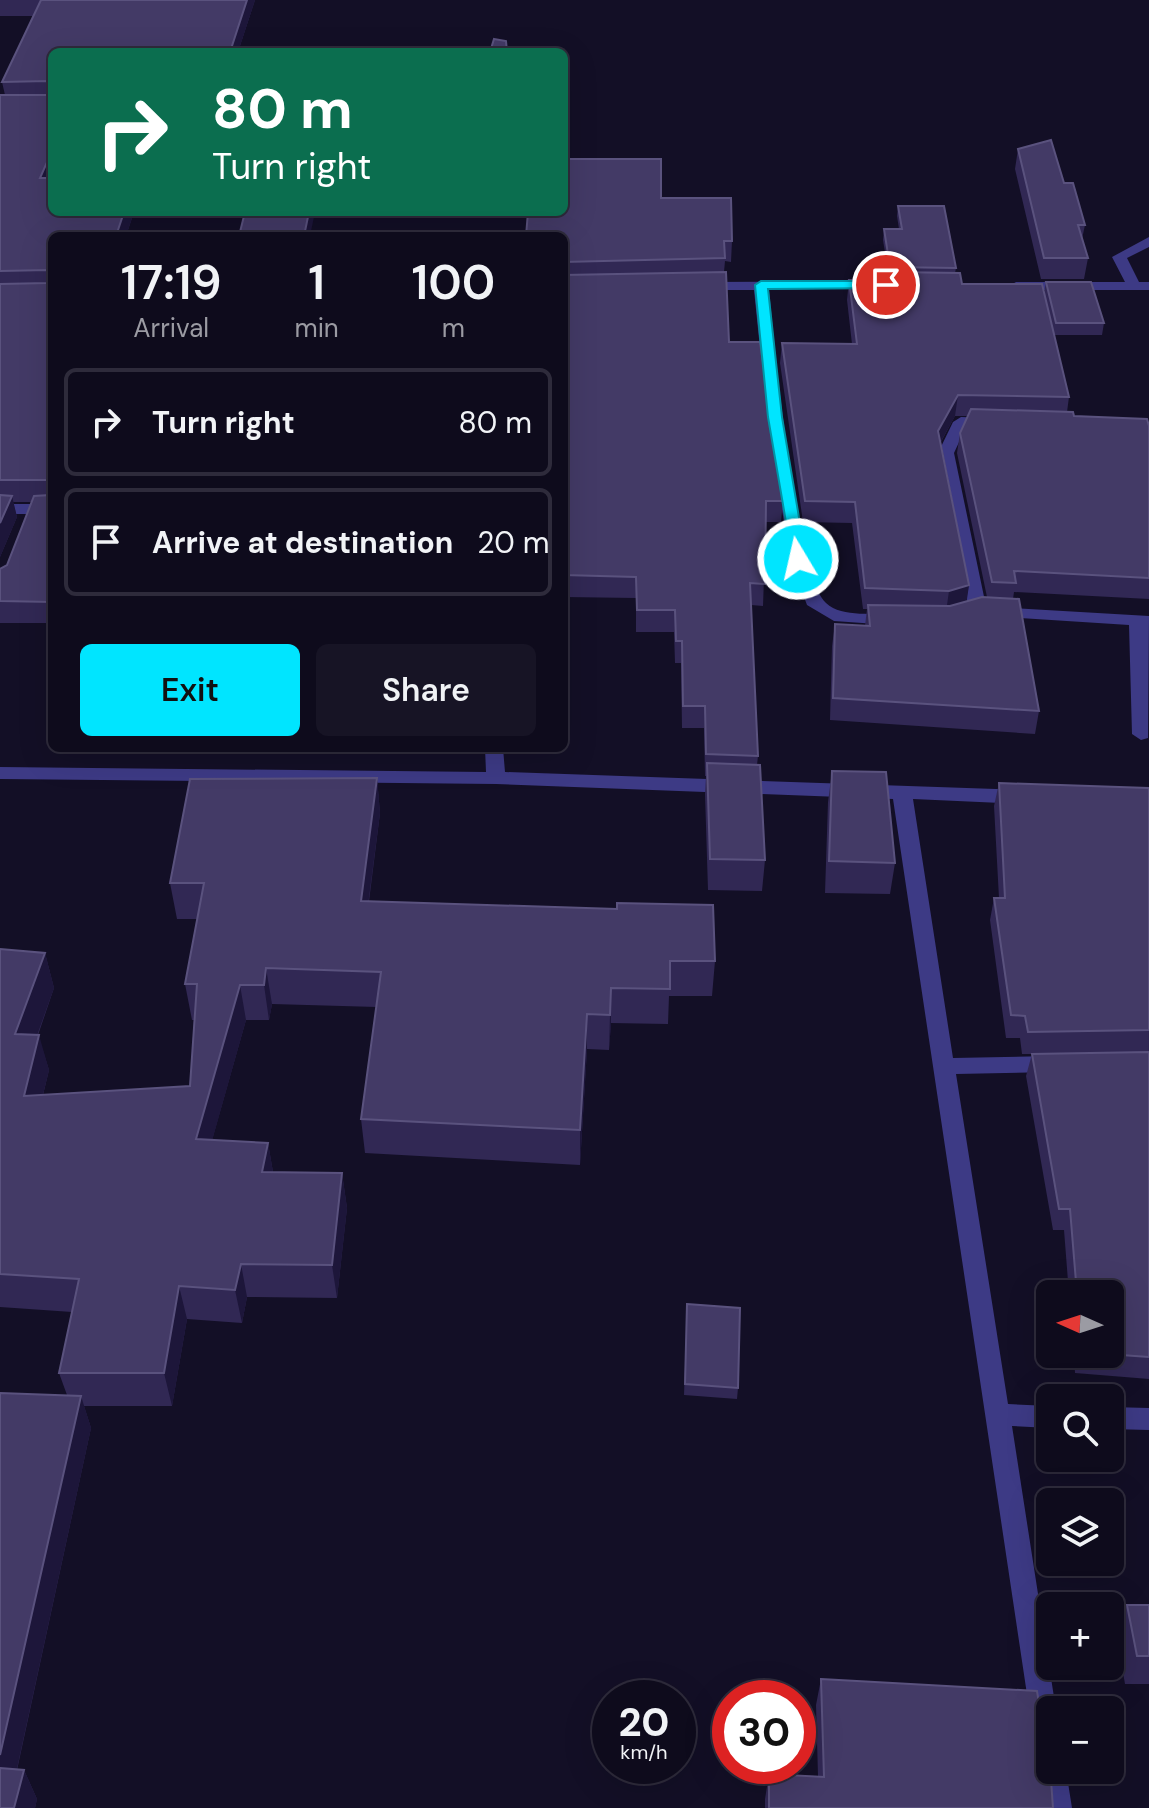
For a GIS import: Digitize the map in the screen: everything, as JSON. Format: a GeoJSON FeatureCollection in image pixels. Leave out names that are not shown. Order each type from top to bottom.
{"type":"FeatureCollection","features":[{"type":"Feature","properties":{"kind":"street"},"geometry":{"type":"LineString","coordinates":[[1142,286],[1119,257],[1149,241]]}},
{"type":"Feature","properties":{"kind":"street"},"geometry":{"type":"LineString","coordinates":[[761,285],[775,417],[798,559],[816,605],[834,616],[908,621]]}},
{"type":"Feature","properties":{"kind":"street"},"geometry":{"type":"LineString","coordinates":[[685,286],[886,285]]}},
{"type":"Feature","properties":{"kind":"street"},"geometry":{"type":"LineString","coordinates":[[994,286],[1142,286]]}},
{"type":"Feature","properties":{"kind":"street"},"geometry":{"type":"LineString","coordinates":[[1008,423],[961,422],[946,453],[970,613],[1144,621],[1141,734]]}},
{"type":"Feature","properties":{"kind":"street"},"geometry":{"type":"LineString","coordinates":[[0,509],[28,515],[48,510]]}},
{"type":"Feature","properties":{"kind":"street"},"geometry":{"type":"LineString","coordinates":[[494,752],[496,778]]}},
{"type":"Feature","properties":{"kind":"street"},"geometry":{"type":"LineString","coordinates":[[0,773],[496,778],[1041,798]]}},
{"type":"Feature","properties":{"kind":"street"},"geometry":{"type":"LineString","coordinates":[[902,793],[1041,1696]]}},
{"type":"Feature","properties":{"kind":"street"},"geometry":{"type":"LineString","coordinates":[[944,1066],[1070,1064]]}},
{"type":"Feature","properties":{"kind":"street"},"geometry":{"type":"LineString","coordinates":[[998,1415],[1036,1416]]}},
{"type":"Feature","properties":{"kind":"street"},"geometry":{"type":"LineString","coordinates":[[1124,1418],[1149,1419]]}},
{"type":"Feature","properties":{"kind":"street"},"geometry":{"type":"LineString","coordinates":[[1054,1784],[1058,1808]]}},
{"type":"Feature","properties":{"kind":"building"},"geometry":{"type":"Polygon","coordinates":[[[41,0],[247,0],[231,48],[48,48],[48,81],[2,82],[41,0]]]}},
{"type":"Feature","properties":{"kind":"building"},"geometry":{"type":"Polygon","coordinates":[[[494,39],[506,41],[507,48],[491,48],[494,39]]]}},
{"type":"Feature","properties":{"kind":"building"},"geometry":{"type":"Polygon","coordinates":[[[0,95],[48,95],[48,160],[40,178],[48,178],[48,216],[123,216],[117,232],[48,232],[48,270],[0,271],[0,95]]]}},
{"type":"Feature","properties":{"kind":"building"},"geometry":{"type":"Polygon","coordinates":[[[1051,140],[1064,183],[1073,183],[1085,225],[1078,225],[1088,258],[1044,258],[1018,149],[1051,140]]]}},
{"type":"Feature","properties":{"kind":"building"},"geometry":{"type":"Polygon","coordinates":[[[568,159],[661,159],[661,198],[731,198],[732,241],[724,241],[725,258],[568,262],[568,232],[526,232],[528,216],[568,216],[568,159]]]}},
{"type":"Feature","properties":{"kind":"building"},"geometry":{"type":"Polygon","coordinates":[[[898,206],[944,206],[956,268],[890,267],[884,229],[902,229],[898,206]]]}},
{"type":"Feature","properties":{"kind":"building"},"geometry":{"type":"Polygon","coordinates":[[[244,216],[308,216],[305,232],[240,232],[244,216]]]}},
{"type":"Feature","properties":{"kind":"building"},"geometry":{"type":"Polygon","coordinates":[[[726,272],[729,342],[760,342],[783,501],[766,501],[765,584],[750,583],[758,756],[706,754],[705,706],[683,706],[682,641],[676,641],[675,610],[637,610],[636,577],[568,575],[568,275],[726,272]]]}},
{"type":"Feature","properties":{"kind":"building"},"geometry":{"type":"Polygon","coordinates":[[[893,272],[960,273],[962,284],[1042,284],[1069,397],[958,395],[938,431],[969,585],[949,591],[865,588],[855,502],[805,501],[782,343],[857,344],[849,280],[895,281],[893,272]]]}},
{"type":"Feature","properties":{"kind":"building"},"geometry":{"type":"Polygon","coordinates":[[[1046,282],[1091,282],[1104,323],[1056,323],[1046,282]]]}},
{"type":"Feature","properties":{"kind":"building"},"geometry":{"type":"Polygon","coordinates":[[[48,283],[48,480],[0,480],[0,284],[48,283]]]}},
{"type":"Feature","properties":{"kind":"building"},"geometry":{"type":"Polygon","coordinates":[[[971,409],[1073,412],[1074,416],[1147,419],[1149,578],[1014,571],[1016,583],[992,582],[960,433],[971,409]]]}},
{"type":"Feature","properties":{"kind":"building"},"geometry":{"type":"Polygon","coordinates":[[[0,495],[12,496],[0,523],[0,495]]]}},
{"type":"Feature","properties":{"kind":"building"},"geometry":{"type":"Polygon","coordinates":[[[48,495],[48,602],[0,601],[0,569],[7,565],[34,496],[48,495]]]}},
{"type":"Feature","properties":{"kind":"building"},"geometry":{"type":"Polygon","coordinates":[[[982,597],[1019,599],[1039,711],[833,698],[835,624],[870,626],[868,605],[950,606],[982,597]]]}},
{"type":"Feature","properties":{"kind":"building"},"geometry":{"type":"Polygon","coordinates":[[[707,763],[760,765],[765,860],[710,859],[707,763]]]}},
{"type":"Feature","properties":{"kind":"building"},"geometry":{"type":"Polygon","coordinates":[[[832,771],[886,772],[895,863],[829,861],[832,771]]]}},
{"type":"Feature","properties":{"kind":"building"},"geometry":{"type":"Polygon","coordinates":[[[377,778],[361,901],[617,909],[617,903],[713,905],[715,961],[670,961],[670,989],[611,988],[610,1015],[587,1014],[580,1130],[361,1119],[381,972],[266,968],[264,985],[240,985],[196,1139],[268,1143],[262,1172],[342,1173],[332,1265],[241,1264],[235,1290],[179,1286],[164,1373],[59,1373],[79,1279],[0,1274],[0,949],[45,953],[15,1034],[39,1035],[24,1096],[190,1086],[197,984],[185,984],[204,883],[170,883],[190,779],[377,778]]]}},
{"type":"Feature","properties":{"kind":"building"},"geometry":{"type":"Polygon","coordinates":[[[999,783],[1149,788],[1149,1030],[1028,1032],[1025,1016],[1011,1015],[994,898],[1005,898],[999,783]]]}},
{"type":"Feature","properties":{"kind":"building"},"geometry":{"type":"Polygon","coordinates":[[[1149,1052],[1149,1357],[1124,1355],[1124,1280],[1076,1280],[1070,1209],[1059,1209],[1032,1054],[1149,1052]]]}},
{"type":"Feature","properties":{"kind":"building"},"geometry":{"type":"Polygon","coordinates":[[[687,1304],[740,1308],[738,1388],[685,1384],[687,1304]]]}},
{"type":"Feature","properties":{"kind":"building"},"geometry":{"type":"Polygon","coordinates":[[[0,1393],[81,1396],[0,1755],[0,1393]]]}},
{"type":"Feature","properties":{"kind":"building"},"geometry":{"type":"Polygon","coordinates":[[[1127,1605],[1149,1605],[1149,1656],[1137,1656],[1127,1605]]]}},
{"type":"Feature","properties":{"kind":"building"},"geometry":{"type":"Polygon","coordinates":[[[821,1679],[1037,1691],[1036,1784],[1051,1784],[1053,1808],[769,1808],[769,1784],[816,1784],[816,1777],[824,1777],[821,1679]]]}},
{"type":"Feature","properties":{"kind":"building"},"geometry":{"type":"Polygon","coordinates":[[[0,1768],[24,1770],[14,1808],[0,1808],[0,1768]]]}},
{"type":"Feature","properties":{"kind":"route"},"geometry":{"type":"LineString","coordinates":[[798,559],[775,417],[761,285],[886,285]]}}]}
